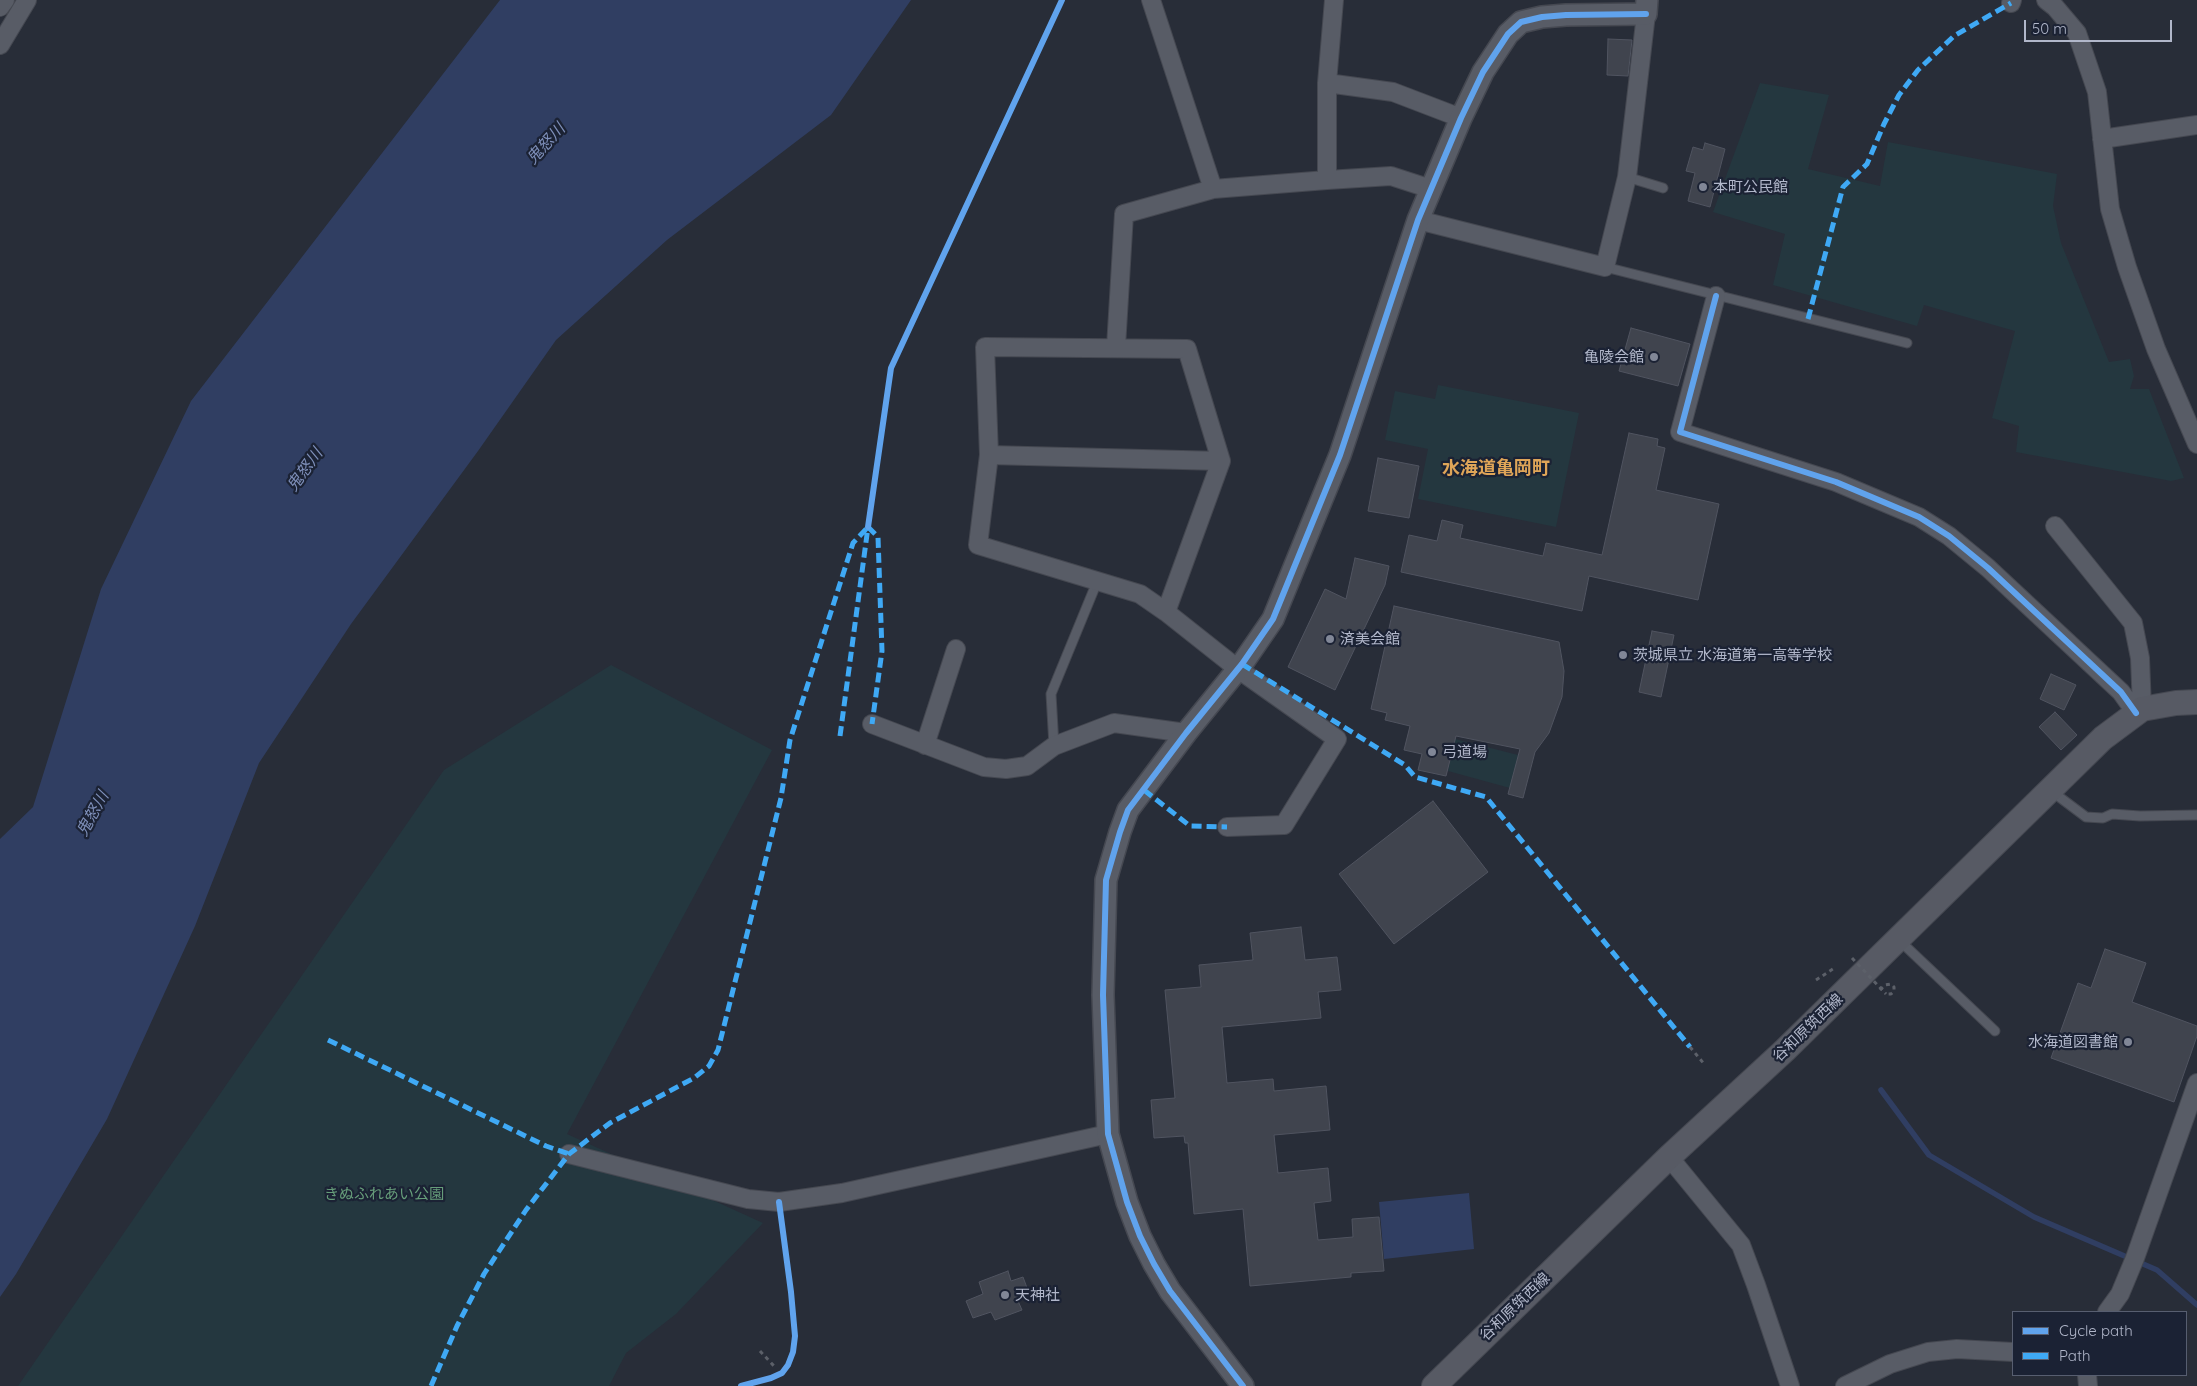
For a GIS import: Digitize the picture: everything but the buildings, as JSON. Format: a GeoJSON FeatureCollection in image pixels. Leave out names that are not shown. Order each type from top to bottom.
{"type":"FeatureCollection","features":[{"type":"Feature","properties":{"kind":"main road","name":"谷和原筑西線"},"geometry":{"type":"LineString","coordinates":[[1434,1386],[1669,1157],[1785,1050],[2103,738],[2139,711],[2176,703],[2197,702]]}},
{"type":"Feature","properties":{"kind":"street"},"geometry":{"type":"LineString","coordinates":[[0,8],[5,0]]}},
{"type":"Feature","properties":{"kind":"street"},"geometry":{"type":"LineString","coordinates":[[1151,0],[1213,188]]}},
{"type":"Feature","properties":{"kind":"street"},"geometry":{"type":"LineString","coordinates":[[1327,180],[1327,83],[1334,0]]}},
{"type":"Feature","properties":{"kind":"street"},"geometry":{"type":"LineString","coordinates":[[2046,0],[2055,7],[2077,33],[2097,92],[2110,208],[2127,267],[2156,349],[2197,444]]}},
{"type":"Feature","properties":{"kind":"street"},"geometry":{"type":"LineString","coordinates":[[0,34],[26,3]]}},
{"type":"Feature","properties":{"kind":"street"},"geometry":{"type":"LineString","coordinates":[[0,45],[26,3]]}},
{"type":"Feature","properties":{"kind":"street"},"geometry":{"type":"LineString","coordinates":[[1243,1386],[1170,1291],[1154,1264],[1140,1236],[1127,1202],[1108,1134],[1103,995],[1106,880],[1120,832],[1128,810],[1186,733],[1238,669],[1273,619],[1320,508],[1340,455],[1418,220],[1461,118],[1483,72],[1508,34],[1521,22],[1542,17],[1647,7],[1627,177],[1605,267],[1418,220]]}},
{"type":"Feature","properties":{"kind":"street"},"geometry":{"type":"LineString","coordinates":[[1327,83],[1393,92],[1461,118]]}},
{"type":"Feature","properties":{"kind":"street"},"geometry":{"type":"LineString","coordinates":[[2102,139],[2197,125]]}},
{"type":"Feature","properties":{"kind":"street"},"geometry":{"type":"LineString","coordinates":[[1116,347],[1124,214],[1213,188],[1391,176],[1431,189]]}},
{"type":"Feature","properties":{"kind":"street"},"geometry":{"type":"LineString","coordinates":[[1716,296],[1680,432],[1836,482],[1919,517],[1950,536],[2006,585],[2139,711]]}},
{"type":"Feature","properties":{"kind":"street"},"geometry":{"type":"LineString","coordinates":[[1166,612],[1221,461],[1187,349],[985,347],[990,455],[978,545],[1140,594],[1166,612],[1238,669],[1336,739],[1284,825],[1227,827]]}},
{"type":"Feature","properties":{"kind":"street"},"geometry":{"type":"LineString","coordinates":[[990,455],[1221,461]]}},
{"type":"Feature","properties":{"kind":"street"},"geometry":{"type":"LineString","coordinates":[[2055,526],[2133,623],[2140,658],[2139,711]]}},
{"type":"Feature","properties":{"kind":"street"},"geometry":{"type":"LineString","coordinates":[[925,745],[956,650]]}},
{"type":"Feature","properties":{"kind":"street"},"geometry":{"type":"LineString","coordinates":[[872,724],[984,767],[1006,769],[1027,766],[1054,746],[1114,724],[1186,733]]}},
{"type":"Feature","properties":{"kind":"street"},"geometry":{"type":"LineString","coordinates":[[2108,1311],[2120,1294],[2135,1258],[2197,1083]]}},
{"type":"Feature","properties":{"kind":"street"},"geometry":{"type":"LineString","coordinates":[[569,1154],[739,1197],[779,1202],[842,1193],[1108,1134]]}},
{"type":"Feature","properties":{"kind":"street"},"geometry":{"type":"LineString","coordinates":[[1669,1157],[1741,1245],[1790,1386]]}},
{"type":"Feature","properties":{"kind":"street"},"geometry":{"type":"LineString","coordinates":[[1844,1386],[1890,1364],[1928,1352],[1957,1349],[2012,1352]]}},
{"type":"Feature","properties":{"kind":"lane"},"geometry":{"type":"LineString","coordinates":[[1627,177],[1663,188]]}},
{"type":"Feature","properties":{"kind":"lane"},"geometry":{"type":"LineString","coordinates":[[1605,267],[1907,343]]}},
{"type":"Feature","properties":{"kind":"lane"},"geometry":{"type":"LineString","coordinates":[[1054,746],[1051,694],[1097,582]]}},
{"type":"Feature","properties":{"kind":"lane"},"geometry":{"type":"LineString","coordinates":[[2050,790],[2086,817],[2103,818],[2112,814],[2140,816],[2197,815]]}},
{"type":"Feature","properties":{"kind":"lane"},"geometry":{"type":"LineString","coordinates":[[1898,940],[1995,1031]]}},
{"type":"Feature","properties":{"kind":"path"},"geometry":{"type":"LineString","coordinates":[[1844,962],[1852,958],[1886,994],[1891,994],[1894,991],[1894,987],[1891,984],[1885,985],[1880,990]]}},
{"type":"Feature","properties":{"kind":"path"},"geometry":{"type":"LineString","coordinates":[[1816,980],[1837,967]]}},
{"type":"Feature","properties":{"kind":"path"},"geometry":{"type":"LineString","coordinates":[[1690,1047],[1705,1065]]}},
{"type":"Feature","properties":{"kind":"path"},"geometry":{"type":"LineString","coordinates":[[760,1350],[774,1366]]}},
{"type":"Feature","properties":{"kind":"green space"},"geometry":{"type":"Polygon","coordinates":[[[1760,83],[1829,95],[1808,169],[1880,186],[1888,142],[2057,174],[2053,206],[2061,243],[2109,362],[2130,359],[2134,376],[2130,389],[2149,389],[2184,478],[2171,481],[2016,452],[2019,426],[1992,418],[2015,331],[1924,305],[1917,326],[1773,285],[1785,234],[1713,212],[1760,83]]]}},
{"type":"Feature","properties":{"kind":"green space"},"geometry":{"type":"Polygon","coordinates":[[[1438,385],[1579,413],[1556,527],[1418,499],[1428,449],[1385,440],[1395,391],[1435,399],[1438,385]]]}},
{"type":"Feature","properties":{"kind":"green space","name":"きぬふれあい公園"},"geometry":{"type":"Polygon","coordinates":[[[611,665],[772,750],[567,1134],[763,1223],[676,1314],[626,1353],[609,1386],[18,1386],[444,770],[611,665]]]}},
{"type":"Feature","properties":{"kind":"green space"},"geometry":{"type":"Polygon","coordinates":[[[1455,739],[1518,755],[1510,788],[1448,771],[1455,739]]]}},
{"type":"Feature","properties":{"kind":"water","name":"鬼怒川"},"geometry":{"type":"Polygon","coordinates":[[[500,0],[911,0],[831,115],[667,240],[556,340],[478,451],[351,624],[259,763],[195,926],[107,1119],[16,1274],[0,1297],[0,839],[33,807],[101,589],[191,401],[500,0]]]}},
{"type":"Feature","properties":{"kind":"water"},"geometry":{"type":"Polygon","coordinates":[[[1469,1193],[1474,1249],[1384,1259],[1379,1202],[1469,1193]]]}},
{"type":"Feature","properties":{"kind":"waterway"},"geometry":{"type":"LineString","coordinates":[[1881,1090],[1929,1155],[2034,1217],[2157,1270],[2197,1305]]}},
{"type":"Feature","properties":{"kind":"marked path"},"geometry":{"type":"LineString","coordinates":[[1808,319],[1843,187],[1867,164],[1899,95],[1918,70],[1954,36],[2011,3]]}},
{"type":"Feature","properties":{"kind":"marked path"},"geometry":{"type":"LineString","coordinates":[[868,527],[878,537],[882,651],[872,724]]}},
{"type":"Feature","properties":{"kind":"marked path"},"geometry":{"type":"LineString","coordinates":[[840,736],[868,527]]}},
{"type":"Feature","properties":{"kind":"marked path"},"geometry":{"type":"LineString","coordinates":[[431,1386],[457,1326],[484,1274],[526,1210],[569,1154],[610,1123],[694,1078],[709,1066],[718,1050],[781,798],[790,740],[853,543],[868,527]]}},
{"type":"Feature","properties":{"kind":"marked path"},"geometry":{"type":"LineString","coordinates":[[1242,664],[1405,765],[1415,777],[1486,797],[1690,1047]]}},
{"type":"Feature","properties":{"kind":"marked path"},"geometry":{"type":"LineString","coordinates":[[1144,790],[1190,826],[1227,827]]}},
{"type":"Feature","properties":{"kind":"marked path"},"geometry":{"type":"LineString","coordinates":[[328,1040],[546,1146],[569,1154]]}},
{"type":"Feature","properties":{"kind":"cycle path"},"geometry":{"type":"LineString","coordinates":[[868,527],[891,368],[1062,0]]}},
{"type":"Feature","properties":{"kind":"cycle path"},"geometry":{"type":"LineString","coordinates":[[1243,1386],[1170,1291],[1154,1264],[1140,1236],[1127,1202],[1108,1134],[1103,995],[1106,880],[1120,832],[1128,810],[1186,733],[1242,664],[1273,619],[1340,455],[1418,220],[1461,118],[1483,72],[1508,34],[1521,22],[1542,17],[1566,15],[1646,14]]}},
{"type":"Feature","properties":{"kind":"cycle path"},"geometry":{"type":"LineString","coordinates":[[1716,296],[1680,432],[1836,482],[1919,517],[1949,536],[1988,568],[2121,692],[2136,713]]}},
{"type":"Feature","properties":{"kind":"cycle path"},"geometry":{"type":"LineString","coordinates":[[741,1386],[782,1373],[788,1365],[793,1352],[795,1336],[791,1292],[779,1202]]}},
{"type":"Feature","properties":{"kind":"place","name":"本町公民館"},"geometry":{"type":"Point","coordinates":[1703,187]}},
{"type":"Feature","properties":{"kind":"place","name":"亀陵会館"},"geometry":{"type":"Point","coordinates":[1654,357]}},
{"type":"Feature","properties":{"kind":"place","name":"済美会館"},"geometry":{"type":"Point","coordinates":[1330,639]}},
{"type":"Feature","properties":{"kind":"place","name":"茨城県立 水海道第一高等学校"},"geometry":{"type":"Point","coordinates":[1623,655]}},
{"type":"Feature","properties":{"kind":"place","name":"弓道場"},"geometry":{"type":"Point","coordinates":[1432,752]}},
{"type":"Feature","properties":{"kind":"place","name":"水海道図書館"},"geometry":{"type":"Point","coordinates":[2128,1042]}},
{"type":"Feature","properties":{"kind":"place","name":"天神社"},"geometry":{"type":"Point","coordinates":[1005,1295]}},
{"type":"Feature","properties":{"kind":"district","name":"水海道亀岡町"},"geometry":{"type":"Point","coordinates":[1496,469]}}]}
